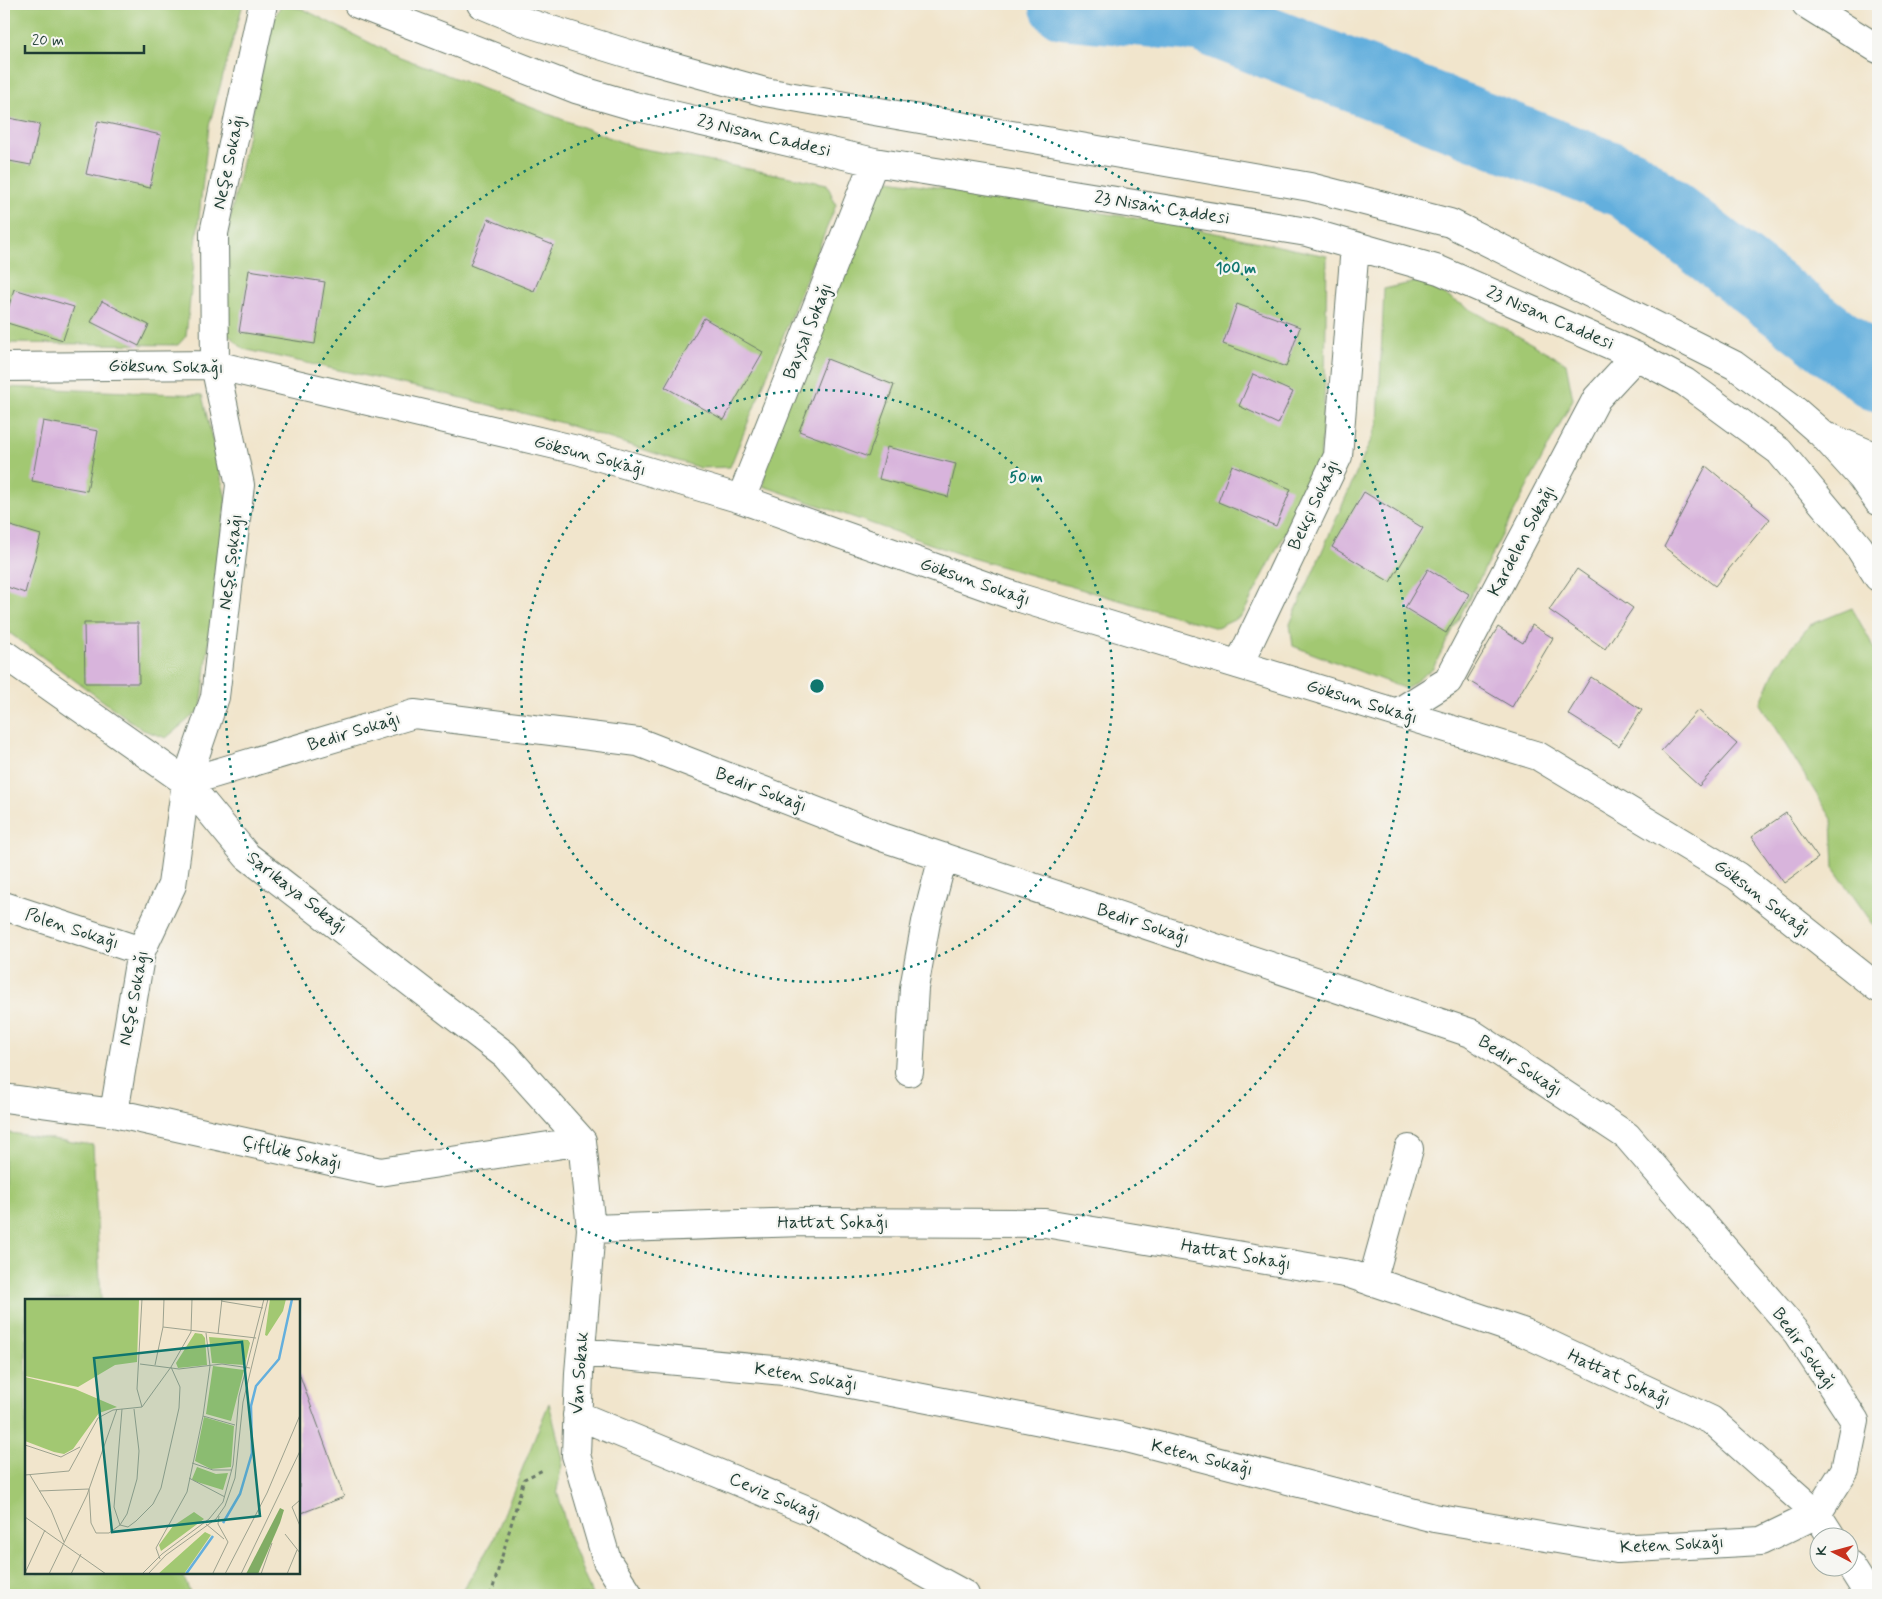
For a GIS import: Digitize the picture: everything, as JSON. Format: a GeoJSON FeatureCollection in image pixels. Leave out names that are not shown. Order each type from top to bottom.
{"type":"FeatureCollection","features":[{"type":"Feature","properties":{"kind":"main road","name":"Neşe Sokağı"},"geometry":{"type":"LineString","coordinates":[[114,1113],[141,951],[172,885],[186,782],[215,698],[240,485],[214,365],[214,233],[263,4]]}},
{"type":"Feature","properties":{"kind":"main road","name":"23 Nisan Caddesi"},"geometry":{"type":"LineString","coordinates":[[358,4],[576,90],[634,106],[874,162],[1306,232],[1439,270],[1636,356],[1685,382],[1779,451],[1859,547],[1878,577]]}},
{"type":"Feature","properties":{"kind":"main road","name":"23 Nisan Caddesi"},"geometry":{"type":"LineString","coordinates":[[481,4],[522,22],[765,92],[1310,187],[1450,222],[1734,365],[1790,406],[1822,434],[1862,478],[1878,501]]}},
{"type":"Feature","properties":{"kind":"main road"},"geometry":{"type":"LineString","coordinates":[[1806,4],[1878,49]]}},
{"type":"Feature","properties":{"kind":"main road","name":"Baysal Sokağı"},"geometry":{"type":"LineString","coordinates":[[742,499],[874,162]]}},
{"type":"Feature","properties":{"kind":"main road","name":"Bekçi Sokağı"},"geometry":{"type":"LineString","coordinates":[[1239,664],[1338,456],[1355,246]]}},
{"type":"Feature","properties":{"kind":"main road","name":"Kardelen Sokağı"},"geometry":{"type":"LineString","coordinates":[[1397,713],[1448,681],[1597,398],[1636,356]]}},
{"type":"Feature","properties":{"kind":"main road","name":"Göksun Sokağı"},"geometry":{"type":"LineString","coordinates":[[4,367],[214,365],[577,450],[742,499],[1017,598],[1538,756],[1737,876],[1878,988]]}},
{"type":"Feature","properties":{"kind":"main road"},"geometry":{"type":"LineString","coordinates":[[1822,434],[1878,458]]}},
{"type":"Feature","properties":{"kind":"main road","name":"Sarıkaya Sokağı"},"geometry":{"type":"LineString","coordinates":[[4,654],[186,782],[247,856],[505,1055],[582,1141]]}},
{"type":"Feature","properties":{"kind":"main road","name":"Bedir Sokağı"},"geometry":{"type":"LineString","coordinates":[[186,782],[414,714],[638,742],[885,838],[1471,1033],[1627,1136],[1797,1333],[1855,1421],[1845,1470],[1816,1514]]}},
{"type":"Feature","properties":{"kind":"main road"},"geometry":{"type":"LineString","coordinates":[[909,1072],[914,988],[926,922],[943,857]]}},
{"type":"Feature","properties":{"kind":"main road","name":"Polen Sokağı"},"geometry":{"type":"LineString","coordinates":[[4,906],[141,951]]}},
{"type":"Feature","properties":{"kind":"main road","name":"Çiftlik Sokağı"},"geometry":{"type":"LineString","coordinates":[[4,1098],[114,1113],[380,1172],[582,1141]]}},
{"type":"Feature","properties":{"kind":"main road","name":"Van Sokak"},"geometry":{"type":"LineString","coordinates":[[582,1141],[591,1229],[581,1352],[576,1455],[607,1561],[629,1595]]}},
{"type":"Feature","properties":{"kind":"main road"},"geometry":{"type":"LineString","coordinates":[[1372,1282],[1409,1150]]}},
{"type":"Feature","properties":{"kind":"main road","name":"Hattat Sokağı"},"geometry":{"type":"LineString","coordinates":[[591,1229],[804,1222],[1045,1223],[1350,1274],[1525,1333],[1711,1420],[1816,1514],[1824,1526]]}},
{"type":"Feature","properties":{"kind":"main road","name":"Keten Sokağı"},"geometry":{"type":"LineString","coordinates":[[581,1352],[784,1370],[1123,1437],[1434,1518],[1617,1549],[1761,1540],[1816,1514]]}},
{"type":"Feature","properties":{"kind":"main road","name":"Ceviz Sokağı"},"geometry":{"type":"LineString","coordinates":[[577,1415],[817,1514],[965,1595]]}},
{"type":"Feature","properties":{"kind":"main road"},"geometry":{"type":"LineString","coordinates":[[1857,1576],[1869,1595]]}},
{"type":"Feature","properties":{"kind":"path"},"geometry":{"type":"LineString","coordinates":[[491,1595],[524,1479],[576,1455]]}},
{"type":"Feature","properties":{"kind":"green space"},"geometry":{"type":"Polygon","coordinates":[[[4,4],[243,4],[209,126],[186,336],[178,345],[4,343],[4,4]]]}},
{"type":"Feature","properties":{"kind":"green space"},"geometry":{"type":"Polygon","coordinates":[[[281,5],[303,9],[390,53],[634,147],[827,184],[836,205],[730,467],[700,468],[562,423],[434,391],[243,349],[224,330],[229,224],[271,25],[281,5]]]}},
{"type":"Feature","properties":{"kind":"green space"},"geometry":{"type":"Polygon","coordinates":[[[890,180],[1167,223],[1327,256],[1325,381],[1320,466],[1242,616],[1217,628],[968,557],[763,486],[768,451],[871,192],[890,180]]]}},
{"type":"Feature","properties":{"kind":"green space"},"geometry":{"type":"Polygon","coordinates":[[[1420,281],[1566,363],[1573,399],[1433,668],[1406,689],[1293,646],[1290,624],[1378,424],[1384,289],[1420,281]]]}},
{"type":"Feature","properties":{"kind":"green space"},"geometry":{"type":"Polygon","coordinates":[[[4,387],[202,395],[226,499],[201,709],[166,738],[143,730],[4,629],[4,387]]]}},
{"type":"Feature","properties":{"kind":"green space"},"geometry":{"type":"Polygon","coordinates":[[[1852,608],[1878,655],[1878,931],[1834,869],[1832,819],[1760,704],[1777,665],[1810,625],[1852,608]]]}},
{"type":"Feature","properties":{"kind":"green space"},"geometry":{"type":"Polygon","coordinates":[[[4,1132],[93,1145],[101,1299],[25,1299],[25,1574],[182,1574],[191,1595],[4,1595],[4,1132]]]}},
{"type":"Feature","properties":{"kind":"green space"},"geometry":{"type":"Polygon","coordinates":[[[549,1403],[563,1459],[557,1490],[569,1537],[592,1595],[460,1595],[493,1541],[549,1403]]]}},
{"type":"Feature","properties":{"kind":"building"},"geometry":{"type":"Polygon","coordinates":[[[4,117],[40,124],[31,165],[4,160],[4,117]]]}},
{"type":"Feature","properties":{"kind":"building"},"geometry":{"type":"Polygon","coordinates":[[[98,121],[161,135],[150,188],[86,174],[98,121]]]}},
{"type":"Feature","properties":{"kind":"building"},"geometry":{"type":"Polygon","coordinates":[[[488,219],[553,245],[534,291],[470,265],[488,219]]]}},
{"type":"Feature","properties":{"kind":"building"},"geometry":{"type":"Polygon","coordinates":[[[249,270],[325,282],[315,344],[239,332],[249,270]]]}},
{"type":"Feature","properties":{"kind":"building"},"geometry":{"type":"Polygon","coordinates":[[[14,289],[74,307],[63,340],[4,322],[14,289]]]}},
{"type":"Feature","properties":{"kind":"building"},"geometry":{"type":"Polygon","coordinates":[[[102,301],[149,325],[139,346],[91,322],[102,301]]]}},
{"type":"Feature","properties":{"kind":"building"},"geometry":{"type":"Polygon","coordinates":[[[1237,304],[1300,327],[1286,367],[1223,344],[1237,304]]]}},
{"type":"Feature","properties":{"kind":"building"},"geometry":{"type":"Polygon","coordinates":[[[704,318],[763,352],[724,420],[665,387],[704,318]]]}},
{"type":"Feature","properties":{"kind":"building"},"geometry":{"type":"Polygon","coordinates":[[[827,359],[894,385],[868,457],[799,431],[827,359]]]}},
{"type":"Feature","properties":{"kind":"building"},"geometry":{"type":"Polygon","coordinates":[[[1253,374],[1293,392],[1278,424],[1239,406],[1253,374]]]}},
{"type":"Feature","properties":{"kind":"building"},"geometry":{"type":"Polygon","coordinates":[[[43,421],[98,431],[87,491],[32,481],[43,421]]]}},
{"type":"Feature","properties":{"kind":"building"},"geometry":{"type":"Polygon","coordinates":[[[887,447],[956,464],[948,497],[879,479],[887,447]]]}},
{"type":"Feature","properties":{"kind":"building"},"geometry":{"type":"Polygon","coordinates":[[[1232,465],[1291,489],[1276,526],[1218,502],[1232,465]]]}},
{"type":"Feature","properties":{"kind":"building"},"geometry":{"type":"Polygon","coordinates":[[[1706,466],[1770,519],[1715,586],[1664,547],[1706,466]]]}},
{"type":"Feature","properties":{"kind":"building"},"geometry":{"type":"Polygon","coordinates":[[[1364,492],[1423,528],[1390,582],[1332,547],[1364,492]]]}},
{"type":"Feature","properties":{"kind":"building"},"geometry":{"type":"Polygon","coordinates":[[[4,524],[41,535],[25,593],[4,586],[4,524]]]}},
{"type":"Feature","properties":{"kind":"building"},"geometry":{"type":"Polygon","coordinates":[[[1428,569],[1469,594],[1446,633],[1405,608],[1428,569]]]}},
{"type":"Feature","properties":{"kind":"building"},"geometry":{"type":"Polygon","coordinates":[[[1577,569],[1633,608],[1605,649],[1549,610],[1577,569]]]}},
{"type":"Feature","properties":{"kind":"building"},"geometry":{"type":"Polygon","coordinates":[[[84,623],[138,623],[139,683],[85,683],[84,623]]]}},
{"type":"Feature","properties":{"kind":"building"},"geometry":{"type":"Polygon","coordinates":[[[1532,625],[1553,638],[1512,707],[1467,680],[1498,627],[1523,643],[1532,625]]]}},
{"type":"Feature","properties":{"kind":"building"},"geometry":{"type":"Polygon","coordinates":[[[1591,677],[1642,710],[1619,746],[1568,714],[1591,677]]]}},
{"type":"Feature","properties":{"kind":"building"},"geometry":{"type":"Polygon","coordinates":[[[1698,710],[1737,744],[1699,786],[1661,751],[1698,710]]]}},
{"type":"Feature","properties":{"kind":"building"},"geometry":{"type":"Polygon","coordinates":[[[1786,813],[1818,858],[1784,883],[1751,837],[1786,813]]]}},
{"type":"Feature","properties":{"kind":"building"},"geometry":{"type":"Polygon","coordinates":[[[300,1376],[344,1497],[300,1514],[300,1376]]]}},
{"type":"Feature","properties":{"kind":"waterway"},"geometry":{"type":"LineString","coordinates":[[1065,4],[1202,17],[1628,184],[1878,376]]}}]}
